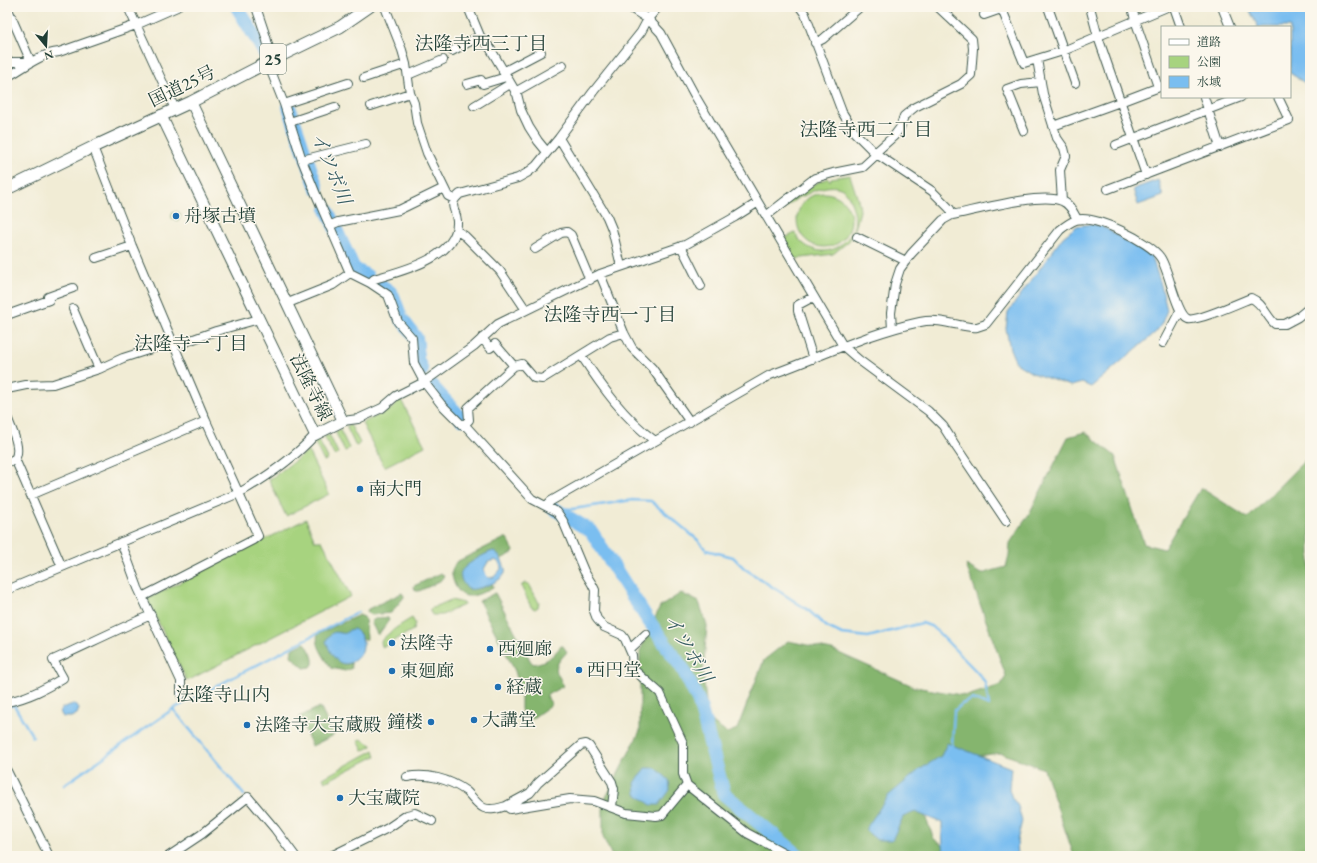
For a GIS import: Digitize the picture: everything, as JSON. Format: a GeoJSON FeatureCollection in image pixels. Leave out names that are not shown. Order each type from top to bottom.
{"type":"FeatureCollection","features":[{"type":"Feature","properties":{"kind":"highway","name":"国道25号"},"geometry":{"type":"LineString","coordinates":[[7,189],[92,147],[191,102],[340,28],[369,7]]}},
{"type":"Feature","properties":{"kind":"main road","name":"法隆寺線"},"geometry":{"type":"LineString","coordinates":[[161,115],[315,435],[343,421],[191,102]]}},
{"type":"Feature","properties":{"kind":"street"},"geometry":{"type":"LineString","coordinates":[[128,7],[175,109]]}},
{"type":"Feature","properties":{"kind":"street"},"geometry":{"type":"LineString","coordinates":[[7,77],[49,53],[59,52],[136,25],[177,7]]}},
{"type":"Feature","properties":{"kind":"street"},"geometry":{"type":"LineString","coordinates":[[256,7],[270,63],[286,103],[305,159],[350,273],[370,283],[388,295],[398,322],[412,338],[414,363],[424,382],[441,404],[463,426],[464,424],[532,500],[557,512],[563,521],[584,571],[592,584],[594,590],[594,611],[597,619],[604,627],[622,635],[630,650],[633,669],[660,693],[683,743],[683,774],[686,785],[747,833],[790,856]]}},
{"type":"Feature","properties":{"kind":"street"},"geometry":{"type":"LineString","coordinates":[[385,7],[406,64],[410,93],[414,103],[417,123],[428,153],[444,188],[448,196],[454,199]]}},
{"type":"Feature","properties":{"kind":"street"},"geometry":{"type":"LineString","coordinates":[[468,7],[480,36],[490,48],[515,92],[529,127],[547,152]]}},
{"type":"Feature","properties":{"kind":"street"},"geometry":{"type":"LineString","coordinates":[[629,7],[648,19],[662,33],[694,94],[757,203],[843,346],[859,360],[928,411],[943,426],[1006,521]]}},
{"type":"Feature","properties":{"kind":"street"},"geometry":{"type":"LineString","coordinates":[[370,283],[374,279],[422,264],[437,256],[450,243],[457,231],[457,220],[453,205],[454,199],[460,194],[518,178],[536,166],[641,32],[648,19],[658,7]]}},
{"type":"Feature","properties":{"kind":"street"},"geometry":{"type":"LineString","coordinates":[[800,7],[805,14],[842,112],[855,132],[876,154],[932,192],[950,209],[952,215]]}},
{"type":"Feature","properties":{"kind":"street"},"geometry":{"type":"LineString","coordinates":[[815,43],[823,40],[860,7]]}},
{"type":"Feature","properties":{"kind":"street"},"geometry":{"type":"LineString","coordinates":[[766,216],[815,178],[863,167],[894,136],[900,128],[904,116],[915,107],[961,84],[971,75],[973,50],[972,39],[938,7]]}},
{"type":"Feature","properties":{"kind":"street"},"geometry":{"type":"LineString","coordinates":[[1048,7],[1075,83]]}},
{"type":"Feature","properties":{"kind":"street"},"geometry":{"type":"LineString","coordinates":[[1090,7],[1098,37],[1146,175]]}},
{"type":"Feature","properties":{"kind":"street"},"geometry":{"type":"LineString","coordinates":[[1053,126],[1160,86],[1135,20],[1132,7]]}},
{"type":"Feature","properties":{"kind":"street"},"geometry":{"type":"LineString","coordinates":[[984,15],[1001,8],[1024,63],[1063,51],[1167,7]]}},
{"type":"Feature","properties":{"kind":"street"},"geometry":{"type":"LineString","coordinates":[[1174,7],[1181,26]]}},
{"type":"Feature","properties":{"kind":"street"},"geometry":{"type":"LineString","coordinates":[[1222,7],[1230,26]]}},
{"type":"Feature","properties":{"kind":"street"},"geometry":{"type":"LineString","coordinates":[[7,9],[31,62]]}},
{"type":"Feature","properties":{"kind":"street"},"geometry":{"type":"LineString","coordinates":[[452,52],[480,36]]}},
{"type":"Feature","properties":{"kind":"street"},"geometry":{"type":"LineString","coordinates":[[474,106],[506,78],[541,52]]}},
{"type":"Feature","properties":{"kind":"street"},"geometry":{"type":"LineString","coordinates":[[1037,59],[1043,94],[1057,138],[1064,148],[1066,156],[1060,170],[1062,201]]}},
{"type":"Feature","properties":{"kind":"street"},"geometry":{"type":"LineString","coordinates":[[408,75],[443,60]]}},
{"type":"Feature","properties":{"kind":"street"},"geometry":{"type":"LineString","coordinates":[[7,62],[31,62]]}},
{"type":"Feature","properties":{"kind":"street"},"geometry":{"type":"LineString","coordinates":[[364,78],[406,64]]}},
{"type":"Feature","properties":{"kind":"street"},"geometry":{"type":"LineString","coordinates":[[515,92],[563,65]]}},
{"type":"Feature","properties":{"kind":"street"},"geometry":{"type":"LineString","coordinates":[[467,84],[481,80],[483,84],[506,78]]}},
{"type":"Feature","properties":{"kind":"street"},"geometry":{"type":"LineString","coordinates":[[1024,131],[1007,89],[1020,84],[1041,82]]}},
{"type":"Feature","properties":{"kind":"street"},"geometry":{"type":"LineString","coordinates":[[286,103],[348,83]]}},
{"type":"Feature","properties":{"kind":"street"},"geometry":{"type":"LineString","coordinates":[[371,106],[410,93]]}},
{"type":"Feature","properties":{"kind":"street"},"geometry":{"type":"LineString","coordinates":[[1204,98],[1220,147]]}},
{"type":"Feature","properties":{"kind":"street"},"geometry":{"type":"LineString","coordinates":[[1116,145],[1238,98]]}},
{"type":"Feature","properties":{"kind":"street"},"geometry":{"type":"LineString","coordinates":[[1108,189],[1289,120],[1278,98]]}},
{"type":"Feature","properties":{"kind":"street"},"geometry":{"type":"LineString","coordinates":[[292,121],[335,107]]}},
{"type":"Feature","properties":{"kind":"street"},"geometry":{"type":"LineString","coordinates":[[559,138],[607,217],[612,229],[621,266]]}},
{"type":"Feature","properties":{"kind":"street"},"geometry":{"type":"LineString","coordinates":[[305,159],[366,144]]}},
{"type":"Feature","properties":{"kind":"street"},"geometry":{"type":"LineString","coordinates":[[92,147],[173,344],[258,536],[246,544],[142,596]]}},
{"type":"Feature","properties":{"kind":"street"},"geometry":{"type":"LineString","coordinates":[[332,225],[338,222],[399,210],[444,188]]}},
{"type":"Feature","properties":{"kind":"street"},"geometry":{"type":"LineString","coordinates":[[892,330],[891,313],[895,284],[900,269],[911,254],[943,220],[952,215],[1032,198],[1050,198],[1062,201],[1071,208],[1077,219]]}},
{"type":"Feature","properties":{"kind":"street"},"geometry":{"type":"LineString","coordinates":[[343,421],[358,419],[382,408],[396,396],[424,382],[474,346],[498,324],[600,274],[681,246],[735,217],[757,203]]}},
{"type":"Feature","properties":{"kind":"street"},"geometry":{"type":"LineString","coordinates":[[546,506],[770,375],[843,346],[922,321],[937,320],[968,327],[977,327],[986,324],[1060,230],[1077,219],[1089,220],[1109,225],[1152,248],[1161,257],[1180,311],[1186,319],[1191,320],[1210,314],[1251,298],[1259,302],[1270,320],[1275,324],[1285,324],[1298,317],[1310,307]]}},
{"type":"Feature","properties":{"kind":"street"},"geometry":{"type":"LineString","coordinates":[[457,231],[465,236],[500,271],[526,310]]}},
{"type":"Feature","properties":{"kind":"street"},"geometry":{"type":"LineString","coordinates":[[535,249],[561,233],[567,232],[571,235],[590,280]]}},
{"type":"Feature","properties":{"kind":"street"},"geometry":{"type":"LineString","coordinates":[[857,237],[906,261]]}},
{"type":"Feature","properties":{"kind":"street"},"geometry":{"type":"LineString","coordinates":[[96,258],[132,246]]}},
{"type":"Feature","properties":{"kind":"street"},"geometry":{"type":"LineString","coordinates":[[681,246],[701,286]]}},
{"type":"Feature","properties":{"kind":"street"},"geometry":{"type":"LineString","coordinates":[[288,303],[333,285],[350,273]]}},
{"type":"Feature","properties":{"kind":"street"},"geometry":{"type":"LineString","coordinates":[[600,274],[624,333],[632,348],[652,368],[690,422]]}},
{"type":"Feature","properties":{"kind":"street"},"geometry":{"type":"LineString","coordinates":[[7,315],[49,300],[48,297],[73,288]]}},
{"type":"Feature","properties":{"kind":"street"},"geometry":{"type":"LineString","coordinates":[[812,359],[798,312],[798,305],[813,297]]}},
{"type":"Feature","properties":{"kind":"street"},"geometry":{"type":"LineString","coordinates":[[73,309],[75,322],[99,369]]}},
{"type":"Feature","properties":{"kind":"street"},"geometry":{"type":"LineString","coordinates":[[1163,343],[1180,311]]}},
{"type":"Feature","properties":{"kind":"street"},"geometry":{"type":"LineString","coordinates":[[7,389],[26,385],[52,384],[99,369],[123,358],[259,319]]}},
{"type":"Feature","properties":{"kind":"street"},"geometry":{"type":"LineString","coordinates":[[464,424],[469,420],[468,408],[514,366],[522,364],[534,378],[542,379],[610,337],[624,333]]}},
{"type":"Feature","properties":{"kind":"street"},"geometry":{"type":"LineString","coordinates":[[482,338],[490,348],[495,344],[514,366]]}},
{"type":"Feature","properties":{"kind":"street"},"geometry":{"type":"LineString","coordinates":[[580,355],[605,391],[643,432],[655,441]]}},
{"type":"Feature","properties":{"kind":"street"},"geometry":{"type":"LineString","coordinates":[[7,417],[18,452],[11,461],[31,495],[62,567]]}},
{"type":"Feature","properties":{"kind":"street"},"geometry":{"type":"LineString","coordinates":[[31,495],[206,421]]}},
{"type":"Feature","properties":{"kind":"street"},"geometry":{"type":"LineString","coordinates":[[7,590],[238,493],[267,476],[282,465],[315,435]]}},
{"type":"Feature","properties":{"kind":"street"},"geometry":{"type":"LineString","coordinates":[[121,542],[142,596],[181,680],[181,695]]}},
{"type":"Feature","properties":{"kind":"street"},"geometry":{"type":"LineString","coordinates":[[7,702],[34,694],[63,678],[53,660],[117,629],[151,615]]}},
{"type":"Feature","properties":{"kind":"street"},"geometry":{"type":"LineString","coordinates":[[630,650],[646,634]]}},
{"type":"Feature","properties":{"kind":"street"},"geometry":{"type":"LineString","coordinates":[[407,777],[418,775],[434,777],[454,784],[466,792],[484,808],[498,808],[506,806],[530,792],[581,745],[586,744],[589,746],[612,782],[614,789],[612,807]]}},
{"type":"Feature","properties":{"kind":"street"},"geometry":{"type":"LineString","coordinates":[[7,772],[49,856]]}},
{"type":"Feature","properties":{"kind":"street"},"geometry":{"type":"LineString","coordinates":[[506,806],[510,809],[570,799],[594,801],[626,813],[656,816],[662,815],[686,785]]}},
{"type":"Feature","properties":{"kind":"street"},"geometry":{"type":"LineString","coordinates":[[169,856],[202,834],[248,797],[295,856]]}},
{"type":"Feature","properties":{"kind":"street"},"geometry":{"type":"LineString","coordinates":[[331,856],[388,828],[407,815],[415,813],[432,821]]}},
{"type":"Feature","properties":{"kind":"green space"},"geometry":{"type":"Polygon","coordinates":[[[850,175],[860,211],[854,233],[849,241],[833,254],[794,259],[780,234],[782,232],[785,238],[795,233],[806,246],[822,251],[831,250],[837,247],[848,238],[853,229],[855,215],[848,194],[840,188],[835,187],[818,189],[802,197],[800,196],[771,219],[770,217],[798,195],[820,181],[828,178],[831,180],[831,178],[850,175]]]}},
{"type":"Feature","properties":{"kind":"green space"},"geometry":{"type":"Polygon","coordinates":[[[819,193],[829,193],[839,197],[847,205],[851,215],[851,225],[847,235],[839,243],[829,247],[819,247],[809,243],[801,235],[797,225],[797,215],[801,205],[809,197],[819,193]]]}},
{"type":"Feature","properties":{"kind":"green space","name":"舟塚古墳"},"geometry":{"type":"Polygon","coordinates":[[[176,211],[181,216],[176,221],[171,216],[176,211]]]}},
{"type":"Feature","properties":{"kind":"green space"},"geometry":{"type":"Polygon","coordinates":[[[400,398],[425,446],[384,467],[362,423],[393,408],[400,398]]]}},
{"type":"Feature","properties":{"kind":"green space"},"geometry":{"type":"Polygon","coordinates":[[[349,425],[360,443],[357,446],[355,445],[347,428],[349,425]]]}},
{"type":"Feature","properties":{"kind":"green space"},"geometry":{"type":"Polygon","coordinates":[[[340,430],[349,448],[346,451],[344,450],[336,433],[340,430]]]}},
{"type":"Feature","properties":{"kind":"green space"},"geometry":{"type":"Polygon","coordinates":[[[1085,432],[1115,456],[1144,544],[1164,549],[1201,488],[1248,518],[1310,455],[1310,856],[1074,856],[1044,769],[1001,753],[946,759],[913,785],[934,839],[957,856],[612,856],[603,837],[603,803],[640,731],[640,651],[660,607],[681,593],[699,602],[707,626],[703,673],[708,720],[727,733],[737,729],[764,660],[788,641],[832,650],[915,687],[967,696],[1001,685],[1006,676],[966,565],[981,574],[1006,567],[1010,543],[1029,514],[1068,437],[1085,432]]]}},
{"type":"Feature","properties":{"kind":"green space"},"geometry":{"type":"Polygon","coordinates":[[[325,436],[330,436],[338,453],[335,456],[325,438],[325,436]]]}},
{"type":"Feature","properties":{"kind":"green space"},"geometry":{"type":"Polygon","coordinates":[[[317,440],[328,458],[325,461],[323,460],[315,443],[317,440]]]}},
{"type":"Feature","properties":{"kind":"green space"},"geometry":{"type":"Polygon","coordinates":[[[308,451],[329,494],[286,516],[269,480],[308,451]]]}},
{"type":"Feature","properties":{"kind":"green space"},"geometry":{"type":"Polygon","coordinates":[[[306,519],[315,541],[322,541],[351,596],[187,681],[147,599],[306,519]]]}},
{"type":"Feature","properties":{"kind":"green space"},"geometry":{"type":"Polygon","coordinates":[[[507,538],[514,551],[513,553],[501,559],[494,551],[489,552],[463,569],[462,572],[462,580],[468,589],[481,588],[492,583],[493,587],[475,595],[465,596],[462,594],[454,583],[452,574],[452,570],[456,562],[507,538]]]}},
{"type":"Feature","properties":{"kind":"green space"},"geometry":{"type":"Polygon","coordinates":[[[441,573],[444,576],[439,582],[419,591],[415,590],[414,586],[441,573]]]}},
{"type":"Feature","properties":{"kind":"green space"},"geometry":{"type":"Polygon","coordinates":[[[526,583],[529,584],[539,603],[538,607],[535,609],[531,607],[522,588],[522,585],[526,583]]]}},
{"type":"Feature","properties":{"kind":"green space"},"geometry":{"type":"Polygon","coordinates":[[[402,593],[404,597],[391,613],[372,615],[368,613],[368,609],[402,593]]]}},
{"type":"Feature","properties":{"kind":"green space"},"geometry":{"type":"Polygon","coordinates":[[[495,593],[531,662],[534,664],[546,660],[561,646],[563,646],[567,652],[559,661],[556,670],[563,686],[547,695],[551,705],[527,722],[524,721],[521,709],[521,692],[515,671],[479,601],[495,593]]]}},
{"type":"Feature","properties":{"kind":"green space"},"geometry":{"type":"Polygon","coordinates":[[[451,600],[464,603],[464,605],[442,615],[432,615],[430,609],[451,600]]]}},
{"type":"Feature","properties":{"kind":"green space"},"geometry":{"type":"Polygon","coordinates":[[[359,615],[365,619],[366,640],[362,639],[359,632],[343,634],[339,632],[333,656],[343,663],[351,663],[352,668],[345,671],[331,668],[319,647],[317,638],[318,634],[359,615]]]}},
{"type":"Feature","properties":{"kind":"green space"},"geometry":{"type":"Polygon","coordinates":[[[377,618],[388,618],[389,620],[379,634],[377,634],[371,622],[377,618]]]}},
{"type":"Feature","properties":{"kind":"green space"},"geometry":{"type":"Polygon","coordinates":[[[412,618],[415,623],[413,630],[382,647],[381,641],[384,637],[395,628],[412,618]]]}},
{"type":"Feature","properties":{"kind":"green space"},"geometry":{"type":"Polygon","coordinates":[[[304,643],[312,656],[313,664],[311,667],[304,668],[291,656],[292,649],[304,643]]]}},
{"type":"Feature","properties":{"kind":"green space"},"geometry":{"type":"Polygon","coordinates":[[[320,707],[334,735],[312,746],[299,717],[320,707]]]}},
{"type":"Feature","properties":{"kind":"green space"},"geometry":{"type":"Polygon","coordinates":[[[361,739],[372,746],[363,751],[358,740],[361,739]]]}},
{"type":"Feature","properties":{"kind":"green space"},"geometry":{"type":"Polygon","coordinates":[[[374,750],[376,756],[325,782],[323,778],[374,750]]]}},
{"type":"Feature","properties":{"kind":"water"},"geometry":{"type":"Polygon","coordinates":[[[1248,7],[1310,7],[1310,91],[1305,83],[1291,74],[1291,26],[1258,26],[1248,7]]]}},
{"type":"Feature","properties":{"kind":"water"},"geometry":{"type":"Polygon","coordinates":[[[1158,180],[1163,196],[1138,205],[1133,189],[1158,180]]]}},
{"type":"Feature","properties":{"kind":"water"},"geometry":{"type":"Polygon","coordinates":[[[1091,224],[1102,226],[1152,257],[1167,310],[1162,323],[1156,332],[1091,387],[1082,383],[1071,386],[1032,373],[1016,363],[1010,349],[1006,329],[1008,312],[1063,237],[1077,226],[1091,224]]]}},
{"type":"Feature","properties":{"kind":"water"},"geometry":{"type":"Polygon","coordinates":[[[494,551],[500,557],[505,567],[505,573],[494,583],[477,589],[468,589],[461,579],[461,572],[481,556],[494,551]],[[495,560],[488,562],[484,569],[489,578],[494,577],[501,569],[500,563],[495,560]]]}},
{"type":"Feature","properties":{"kind":"water"},"geometry":{"type":"Polygon","coordinates":[[[354,629],[360,634],[362,639],[363,644],[361,653],[351,662],[346,664],[341,663],[334,657],[326,641],[332,633],[347,633],[349,630],[354,629]]]}},
{"type":"Feature","properties":{"kind":"water"},"geometry":{"type":"Polygon","coordinates":[[[73,704],[77,705],[79,709],[77,714],[71,717],[63,717],[60,712],[62,708],[73,704]]]}},
{"type":"Feature","properties":{"kind":"water"},"geometry":{"type":"Polygon","coordinates":[[[947,743],[1011,768],[1009,789],[1012,798],[1018,806],[1022,821],[1017,841],[1018,856],[944,856],[942,823],[915,812],[903,817],[892,840],[877,840],[865,830],[888,796],[919,770],[941,756],[947,743]]]}},
{"type":"Feature","properties":{"kind":"water"},"geometry":{"type":"Polygon","coordinates":[[[645,768],[656,768],[669,780],[670,790],[659,805],[651,805],[636,794],[635,783],[645,768]]]}},
{"type":"Feature","properties":{"kind":"waterway","name":"イツボ川"},"geometry":{"type":"LineString","coordinates":[[237,7],[266,55]]}},
{"type":"Feature","properties":{"kind":"waterway","name":"イツボ川"},"geometry":{"type":"LineString","coordinates":[[289,107],[317,188]]}},
{"type":"Feature","properties":{"kind":"waterway","name":"イツボ川"},"geometry":{"type":"LineString","coordinates":[[327,210],[353,267],[367,276]]}},
{"type":"Feature","properties":{"kind":"waterway","name":"イツボ川"},"geometry":{"type":"LineString","coordinates":[[379,284],[393,296],[401,318],[416,338],[417,359],[422,370]]}},
{"type":"Feature","properties":{"kind":"waterway","name":"イツボ川"},"geometry":{"type":"LineString","coordinates":[[431,385],[462,419]]}},
{"type":"Feature","properties":{"kind":"waterway"},"geometry":{"type":"LineString","coordinates":[[556,508],[573,509],[632,500],[651,501],[699,541],[706,550],[733,557],[745,569],[808,610],[827,627],[842,634],[868,637],[922,623],[933,627],[985,682],[989,706],[973,699],[962,704],[954,711],[952,745]]}},
{"type":"Feature","properties":{"kind":"waterway","name":"イツボ川"},"geometry":{"type":"LineString","coordinates":[[553,508],[591,531],[646,617],[683,669],[699,702],[724,794],[799,856]]}},
{"type":"Feature","properties":{"kind":"waterway"},"geometry":{"type":"LineString","coordinates":[[173,709],[358,612]]}},
{"type":"Feature","properties":{"kind":"waterway"},"geometry":{"type":"LineString","coordinates":[[7,707],[14,705],[33,737]]}},
{"type":"Feature","properties":{"kind":"waterway"},"geometry":{"type":"LineString","coordinates":[[64,785],[173,709],[244,795]]}},
{"type":"Feature","properties":{"kind":"place","name":"舟塚古墳"},"geometry":{"type":"Point","coordinates":[176,216]}},
{"type":"Feature","properties":{"kind":"place","name":"南大門"},"geometry":{"type":"Point","coordinates":[360,489]}},
{"type":"Feature","properties":{"kind":"place","name":"法隆寺"},"geometry":{"type":"Point","coordinates":[392,643]}},
{"type":"Feature","properties":{"kind":"place","name":"西廻廊"},"geometry":{"type":"Point","coordinates":[490,649]}},
{"type":"Feature","properties":{"kind":"place","name":"西円堂"},"geometry":{"type":"Point","coordinates":[579,670]}},
{"type":"Feature","properties":{"kind":"place","name":"東廻廊"},"geometry":{"type":"Point","coordinates":[392,671]}},
{"type":"Feature","properties":{"kind":"place","name":"経蔵"},"geometry":{"type":"Point","coordinates":[498,687]}},
{"type":"Feature","properties":{"kind":"place","name":"大講堂"},"geometry":{"type":"Point","coordinates":[474,720]}},
{"type":"Feature","properties":{"kind":"place","name":"鐘楼"},"geometry":{"type":"Point","coordinates":[431,722]}},
{"type":"Feature","properties":{"kind":"place","name":"法隆寺大宝蔵殿"},"geometry":{"type":"Point","coordinates":[247,725]}},
{"type":"Feature","properties":{"kind":"place","name":"大宝蔵院"},"geometry":{"type":"Point","coordinates":[340,798]}},
{"type":"Feature","properties":{"kind":"district","name":"法隆寺西三丁目"},"geometry":{"type":"Point","coordinates":[481,43]}},
{"type":"Feature","properties":{"kind":"district","name":"法隆寺西二丁目"},"geometry":{"type":"Point","coordinates":[866,129]}},
{"type":"Feature","properties":{"kind":"district","name":"法隆寺西一丁目"},"geometry":{"type":"Point","coordinates":[610,314]}},
{"type":"Feature","properties":{"kind":"district","name":"法隆寺一丁目"},"geometry":{"type":"Point","coordinates":[191,343]}},
{"type":"Feature","properties":{"kind":"district","name":"法隆寺山内"},"geometry":{"type":"Point","coordinates":[223,694]}}]}
